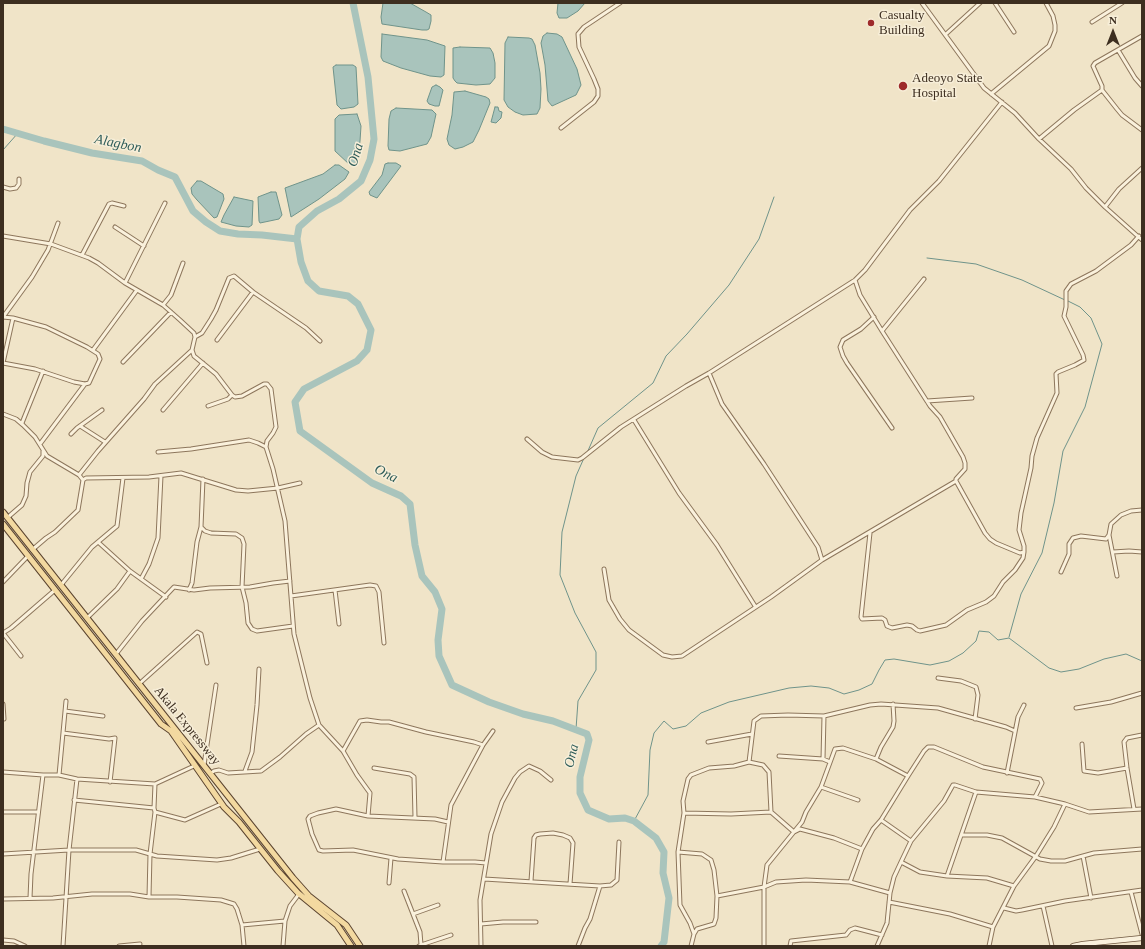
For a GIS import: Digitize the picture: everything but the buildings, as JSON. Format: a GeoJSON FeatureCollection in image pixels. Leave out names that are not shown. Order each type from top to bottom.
{"type":"FeatureCollection","features":[{"type":"Feature","properties":{"kind":"main road","name":"Akala Expressway"},"geometry":{"type":"LineString","coordinates":[[3,512],[299,884],[310,896],[346,925],[360,946]]}},
{"type":"Feature","properties":{"kind":"main road","name":"Akala Expressway"},"geometry":{"type":"LineString","coordinates":[[3,525],[161,724],[171,731],[194,766],[223,805],[299,894],[337,925],[351,946]]}},
{"type":"Feature","properties":{"kind":"main road"},"geometry":{"type":"LineString","coordinates":[[42,573],[48,569]]}},
{"type":"Feature","properties":{"kind":"main road"},"geometry":{"type":"LineString","coordinates":[[211,789],[220,784]]}},
{"type":"Feature","properties":{"kind":"main road"},"geometry":{"type":"LineString","coordinates":[[223,805],[229,796]]}},
{"type":"Feature","properties":{"kind":"street"},"geometry":{"type":"LineString","coordinates":[[561,128],[594,102],[598,96],[598,89],[579,47],[578,34],[584,27],[620,3]]}},
{"type":"Feature","properties":{"kind":"street"},"geometry":{"type":"LineString","coordinates":[[922,3],[946,34],[980,84],[1015,113],[1039,139],[1066,164],[1105,207],[1121,223],[1142,240]]}},
{"type":"Feature","properties":{"kind":"street"},"geometry":{"type":"LineString","coordinates":[[946,34],[980,3]]}},
{"type":"Feature","properties":{"kind":"street"},"geometry":{"type":"LineString","coordinates":[[995,3],[1014,32]]}},
{"type":"Feature","properties":{"kind":"street"},"geometry":{"type":"LineString","coordinates":[[991,94],[1051,42],[1055,25],[1053,16],[1046,3]]}},
{"type":"Feature","properties":{"kind":"street"},"geometry":{"type":"LineString","coordinates":[[1092,22],[1122,3]]}},
{"type":"Feature","properties":{"kind":"street"},"geometry":{"type":"LineString","coordinates":[[1142,36],[1093,64],[1093,69],[1102,86],[1102,90],[1122,115],[1142,130]]}},
{"type":"Feature","properties":{"kind":"street"},"geometry":{"type":"LineString","coordinates":[[1118,50],[1135,78],[1142,86]]}},
{"type":"Feature","properties":{"kind":"street"},"geometry":{"type":"LineString","coordinates":[[1039,139],[1074,110],[1102,90]]}},
{"type":"Feature","properties":{"kind":"street"},"geometry":{"type":"LineString","coordinates":[[527,439],[542,452],[552,457],[578,460],[592,451],[621,427],[855,280],[865,270],[910,210],[939,181],[1002,102]]}},
{"type":"Feature","properties":{"kind":"street"},"geometry":{"type":"LineString","coordinates":[[1105,207],[1119,189],[1142,168]]}},
{"type":"Feature","properties":{"kind":"street"},"geometry":{"type":"LineString","coordinates":[[3,187],[10,189],[16,188],[19,184],[19,179]]}},
{"type":"Feature","properties":{"kind":"street"},"geometry":{"type":"LineString","coordinates":[[82,255],[109,204],[112,203],[124,206]]}},
{"type":"Feature","properties":{"kind":"street"},"geometry":{"type":"LineString","coordinates":[[125,283],[165,203]]}},
{"type":"Feature","properties":{"kind":"street"},"geometry":{"type":"LineString","coordinates":[[3,317],[32,277],[51,244],[58,222]]}},
{"type":"Feature","properties":{"kind":"street"},"geometry":{"type":"LineString","coordinates":[[115,227],[144,246]]}},
{"type":"Feature","properties":{"kind":"street"},"geometry":{"type":"LineString","coordinates":[[3,236],[51,244],[82,255],[98,263],[125,283],[163,306],[194,333],[195,337],[192,350],[194,356],[216,374],[232,396]]}},
{"type":"Feature","properties":{"kind":"street"},"geometry":{"type":"LineString","coordinates":[[870,533],[862,619],[884,619],[887,626],[892,628],[908,625],[920,631],[946,625],[966,610],[986,602],[994,596],[1003,582],[1015,570],[1023,558],[1024,546],[1019,530],[1021,513],[1031,468],[1032,456],[1057,393],[1056,374],[1084,360],[1064,316],[1066,307],[1066,291],[1071,284],[1096,271],[1131,245],[1138,236]]}},
{"type":"Feature","properties":{"kind":"street"},"geometry":{"type":"LineString","coordinates":[[163,306],[171,295],[183,263]]}},
{"type":"Feature","properties":{"kind":"street"},"geometry":{"type":"LineString","coordinates":[[195,337],[202,333],[216,310],[230,276],[234,276],[253,292],[306,328],[320,341]]}},
{"type":"Feature","properties":{"kind":"street"},"geometry":{"type":"LineString","coordinates":[[882,330],[924,279]]}},
{"type":"Feature","properties":{"kind":"street"},"geometry":{"type":"LineString","coordinates":[[604,569],[609,600],[620,619],[629,630],[659,652],[667,656],[682,656],[755,606],[772,597],[822,560],[956,481],[965,468],[965,460],[940,417],[927,401],[860,295],[855,280]]}},
{"type":"Feature","properties":{"kind":"street"},"geometry":{"type":"LineString","coordinates":[[93,350],[137,290]]}},
{"type":"Feature","properties":{"kind":"street"},"geometry":{"type":"LineString","coordinates":[[217,340],[253,292]]}},
{"type":"Feature","properties":{"kind":"street"},"geometry":{"type":"LineString","coordinates":[[122,362],[171,312]]}},
{"type":"Feature","properties":{"kind":"street"},"geometry":{"type":"LineString","coordinates":[[3,317],[13,318],[46,327],[93,350],[98,354],[100,359],[89,383],[85,384],[40,444]]}},
{"type":"Feature","properties":{"kind":"street"},"geometry":{"type":"LineString","coordinates":[[874,317],[867,324],[843,340],[840,347],[847,363],[892,428]]}},
{"type":"Feature","properties":{"kind":"street"},"geometry":{"type":"LineString","coordinates":[[13,318],[3,362],[43,371],[74,382],[85,384]]}},
{"type":"Feature","properties":{"kind":"street"},"geometry":{"type":"LineString","coordinates":[[79,475],[155,384],[192,350]]}},
{"type":"Feature","properties":{"kind":"street"},"geometry":{"type":"LineString","coordinates":[[163,410],[203,363]]}},
{"type":"Feature","properties":{"kind":"street"},"geometry":{"type":"LineString","coordinates":[[22,423],[43,371]]}},
{"type":"Feature","properties":{"kind":"street"},"geometry":{"type":"LineString","coordinates":[[709,373],[722,404],[764,464],[818,547],[822,560]]}},
{"type":"Feature","properties":{"kind":"street"},"geometry":{"type":"LineString","coordinates":[[208,406],[228,399],[232,396],[242,396],[261,385],[267,384],[269,386],[276,427],[267,441],[266,447],[278,488],[285,521],[293,626],[308,691],[319,724],[343,751],[357,775],[370,793],[368,816]]}},
{"type":"Feature","properties":{"kind":"street"},"geometry":{"type":"LineString","coordinates":[[927,401],[972,398]]}},
{"type":"Feature","properties":{"kind":"street"},"geometry":{"type":"LineString","coordinates":[[72,434],[80,426],[102,410]]}},
{"type":"Feature","properties":{"kind":"street"},"geometry":{"type":"LineString","coordinates":[[3,414],[22,423],[40,444],[47,456],[79,475],[83,480],[78,510],[55,532],[32,550]]}},
{"type":"Feature","properties":{"kind":"street"},"geometry":{"type":"LineString","coordinates":[[634,420],[675,486],[717,545],[755,606]]}},
{"type":"Feature","properties":{"kind":"street"},"geometry":{"type":"LineString","coordinates":[[80,426],[105,442]]}},
{"type":"Feature","properties":{"kind":"street"},"geometry":{"type":"LineString","coordinates":[[158,452],[191,449],[249,440],[258,442],[266,447]]}},
{"type":"Feature","properties":{"kind":"street"},"geometry":{"type":"LineString","coordinates":[[7,518],[22,505],[26,496],[30,472],[42,456],[43,451]]}},
{"type":"Feature","properties":{"kind":"street"},"geometry":{"type":"LineString","coordinates":[[83,480],[86,478],[123,478],[161,476],[182,473],[243,491],[278,488],[300,483]]}},
{"type":"Feature","properties":{"kind":"street"},"geometry":{"type":"LineString","coordinates":[[141,579],[149,564],[158,538],[161,476]]}},
{"type":"Feature","properties":{"kind":"street"},"geometry":{"type":"LineString","coordinates":[[61,585],[98,542],[117,526],[123,478]]}},
{"type":"Feature","properties":{"kind":"street"},"geometry":{"type":"LineString","coordinates":[[189,590],[192,583],[200,527],[203,480]]}},
{"type":"Feature","properties":{"kind":"street"},"geometry":{"type":"LineString","coordinates":[[956,481],[985,533],[990,539],[1020,553],[1024,551]]}},
{"type":"Feature","properties":{"kind":"street"},"geometry":{"type":"LineString","coordinates":[[1117,576],[1109,535],[1111,524],[1115,519],[1131,511],[1142,510]]}},
{"type":"Feature","properties":{"kind":"street"},"geometry":{"type":"LineString","coordinates":[[200,527],[211,533],[236,534],[242,538],[244,544],[242,587],[246,603],[248,623],[252,629],[257,631],[293,626]]}},
{"type":"Feature","properties":{"kind":"street"},"geometry":{"type":"LineString","coordinates":[[1061,572],[1069,554],[1069,544],[1074,538],[1081,536],[1106,539],[1109,535]]}},
{"type":"Feature","properties":{"kind":"street"},"geometry":{"type":"LineString","coordinates":[[98,542],[130,571],[166,597]]}},
{"type":"Feature","properties":{"kind":"street"},"geometry":{"type":"LineString","coordinates":[[1113,552],[1142,552]]}},
{"type":"Feature","properties":{"kind":"street"},"geometry":{"type":"LineString","coordinates":[[3,582],[28,556]]}},
{"type":"Feature","properties":{"kind":"street"},"geometry":{"type":"LineString","coordinates":[[87,618],[117,589],[130,571]]}},
{"type":"Feature","properties":{"kind":"street"},"geometry":{"type":"LineString","coordinates":[[116,654],[142,620],[174,588],[189,590],[255,587],[273,582],[290,581]]}},
{"type":"Feature","properties":{"kind":"street"},"geometry":{"type":"LineString","coordinates":[[291,596],[373,585],[378,588],[384,643]]}},
{"type":"Feature","properties":{"kind":"street"},"geometry":{"type":"LineString","coordinates":[[21,656],[3,633],[11,628],[55,590]]}},
{"type":"Feature","properties":{"kind":"street"},"geometry":{"type":"LineString","coordinates":[[335,590],[339,624]]}},
{"type":"Feature","properties":{"kind":"street"},"geometry":{"type":"LineString","coordinates":[[139,684],[197,632],[202,634],[207,663]]}},
{"type":"Feature","properties":{"kind":"street"},"geometry":{"type":"LineString","coordinates":[[245,771],[252,752],[259,669]]}},
{"type":"Feature","properties":{"kind":"street"},"geometry":{"type":"LineString","coordinates":[[938,678],[960,681],[976,687],[978,695],[975,719]]}},
{"type":"Feature","properties":{"kind":"street"},"geometry":{"type":"LineString","coordinates":[[204,765],[216,685]]}},
{"type":"Feature","properties":{"kind":"street"},"geometry":{"type":"LineString","coordinates":[[1076,708],[1111,702],[1142,693]]}},
{"type":"Feature","properties":{"kind":"street"},"geometry":{"type":"LineString","coordinates":[[59,775],[66,701]]}},
{"type":"Feature","properties":{"kind":"street"},"geometry":{"type":"LineString","coordinates":[[3,704],[4,719]]}},
{"type":"Feature","properties":{"kind":"street"},"geometry":{"type":"LineString","coordinates":[[749,762],[754,721],[761,716],[788,714],[824,716],[870,704],[893,704],[938,708],[1006,727],[1015,731]]}},
{"type":"Feature","properties":{"kind":"street"},"geometry":{"type":"LineString","coordinates":[[876,759],[881,747],[893,727],[893,704]]}},
{"type":"Feature","properties":{"kind":"street"},"geometry":{"type":"LineString","coordinates":[[1007,773],[1018,717],[1024,705]]}},
{"type":"Feature","properties":{"kind":"street"},"geometry":{"type":"LineString","coordinates":[[65,711],[103,716]]}},
{"type":"Feature","properties":{"kind":"street"},"geometry":{"type":"LineString","coordinates":[[823,759],[824,716]]}},
{"type":"Feature","properties":{"kind":"street"},"geometry":{"type":"LineString","coordinates":[[343,751],[360,721],[367,720],[389,722],[483,745]]}},
{"type":"Feature","properties":{"kind":"street"},"geometry":{"type":"LineString","coordinates":[[211,773],[214,770],[228,773],[245,771],[254,772],[261,770],[280,757],[319,724]]}},
{"type":"Feature","properties":{"kind":"street"},"geometry":{"type":"LineString","coordinates":[[444,862],[451,805],[492,731]]}},
{"type":"Feature","properties":{"kind":"street"},"geometry":{"type":"LineString","coordinates":[[63,733],[109,739],[115,738],[110,782]]}},
{"type":"Feature","properties":{"kind":"street"},"geometry":{"type":"LineString","coordinates":[[708,742],[752,734]]}},
{"type":"Feature","properties":{"kind":"street"},"geometry":{"type":"LineString","coordinates":[[1134,809],[1124,742],[1127,738],[1142,735]]}},
{"type":"Feature","properties":{"kind":"street"},"geometry":{"type":"LineString","coordinates":[[1082,744],[1084,771],[1098,773],[1127,768]]}},
{"type":"Feature","properties":{"kind":"street"},"geometry":{"type":"LineString","coordinates":[[850,882],[862,849],[873,829],[881,820],[928,747],[934,747],[983,767],[1040,779],[1042,783],[1035,798]]}},
{"type":"Feature","properties":{"kind":"street"},"geometry":{"type":"LineString","coordinates":[[764,946],[764,887],[767,866],[802,822],[806,812],[821,787],[835,749],[843,748],[876,759],[908,776]]}},
{"type":"Feature","properties":{"kind":"street"},"geometry":{"type":"LineString","coordinates":[[779,756],[823,759],[830,762]]}},
{"type":"Feature","properties":{"kind":"street"},"geometry":{"type":"LineString","coordinates":[[694,934],[680,905],[678,852],[684,812],[683,801],[688,779],[691,774],[709,768],[734,766],[749,762],[766,766],[770,772],[772,812],[794,832]]}},
{"type":"Feature","properties":{"kind":"street"},"geometry":{"type":"LineString","coordinates":[[3,772],[43,776],[59,775],[77,779],[110,782],[155,784],[194,766]]}},
{"type":"Feature","properties":{"kind":"street"},"geometry":{"type":"LineString","coordinates":[[481,946],[480,900],[491,834],[502,802],[520,772],[529,766],[551,780]]}},
{"type":"Feature","properties":{"kind":"street"},"geometry":{"type":"LineString","coordinates":[[374,768],[410,774],[414,777],[415,817]]}},
{"type":"Feature","properties":{"kind":"street"},"geometry":{"type":"LineString","coordinates":[[30,898],[31,874],[43,776]]}},
{"type":"Feature","properties":{"kind":"street"},"geometry":{"type":"LineString","coordinates":[[63,946],[66,922],[65,896],[77,779]]}},
{"type":"Feature","properties":{"kind":"street"},"geometry":{"type":"LineString","coordinates":[[149,897],[155,784]]}},
{"type":"Feature","properties":{"kind":"street"},"geometry":{"type":"LineString","coordinates":[[877,946],[887,923],[890,893],[894,877],[901,862],[911,842],[944,801],[953,785],[976,792],[1035,798],[1065,804],[1089,812],[1142,809]]}},
{"type":"Feature","properties":{"kind":"street"},"geometry":{"type":"LineString","coordinates":[[821,787],[858,800]]}},
{"type":"Feature","properties":{"kind":"street"},"geometry":{"type":"LineString","coordinates":[[947,876],[976,792]]}},
{"type":"Feature","properties":{"kind":"street"},"geometry":{"type":"LineString","coordinates":[[74,800],[154,810],[185,820],[223,805]]}},
{"type":"Feature","properties":{"kind":"street"},"geometry":{"type":"LineString","coordinates":[[989,946],[993,928],[1014,886],[1036,856],[1054,827],[1065,804]]}},
{"type":"Feature","properties":{"kind":"street"},"geometry":{"type":"LineString","coordinates":[[448,822],[415,817],[368,816],[336,809],[318,813],[310,816],[308,819],[312,834],[319,850],[335,852],[353,850],[398,859],[486,863]]}},
{"type":"Feature","properties":{"kind":"street"},"geometry":{"type":"LineString","coordinates":[[3,812],[38,812]]}},
{"type":"Feature","properties":{"kind":"street"},"geometry":{"type":"LineString","coordinates":[[684,812],[730,814],[772,812]]}},
{"type":"Feature","properties":{"kind":"street"},"geometry":{"type":"LineString","coordinates":[[881,820],[911,842]]}},
{"type":"Feature","properties":{"kind":"street"},"geometry":{"type":"LineString","coordinates":[[794,832],[800,829],[834,838],[862,849]]}},
{"type":"Feature","properties":{"kind":"street"},"geometry":{"type":"LineString","coordinates":[[531,881],[534,838],[536,835],[553,833],[563,834],[570,838],[573,843],[570,884]]}},
{"type":"Feature","properties":{"kind":"street"},"geometry":{"type":"LineString","coordinates":[[962,835],[987,835],[1002,838],[1040,859],[1051,861],[1065,861],[1094,853],[1142,849]]}},
{"type":"Feature","properties":{"kind":"street"},"geometry":{"type":"LineString","coordinates":[[484,879],[600,886],[612,885],[617,877],[619,842]]}},
{"type":"Feature","properties":{"kind":"street"},"geometry":{"type":"LineString","coordinates":[[3,854],[69,850],[136,850],[157,856],[217,860],[231,858],[260,849]]}},
{"type":"Feature","properties":{"kind":"street"},"geometry":{"type":"LineString","coordinates":[[678,852],[702,854],[711,860],[714,870],[717,896],[716,918],[714,924],[697,929],[691,946]]}},
{"type":"Feature","properties":{"kind":"street"},"geometry":{"type":"LineString","coordinates":[[1083,856],[1091,898]]}},
{"type":"Feature","properties":{"kind":"street"},"geometry":{"type":"LineString","coordinates":[[389,883],[391,858]]}},
{"type":"Feature","properties":{"kind":"street"},"geometry":{"type":"LineString","coordinates":[[901,862],[920,872],[947,876],[987,878],[1014,886]]}},
{"type":"Feature","properties":{"kind":"street"},"geometry":{"type":"LineString","coordinates":[[717,896],[764,887],[776,882],[806,880],[850,882],[890,893]]}},
{"type":"Feature","properties":{"kind":"street"},"geometry":{"type":"LineString","coordinates":[[578,946],[590,919],[600,886]]}},
{"type":"Feature","properties":{"kind":"street"},"geometry":{"type":"LineString","coordinates":[[1004,908],[1016,911],[1142,890]]}},
{"type":"Feature","properties":{"kind":"street"},"geometry":{"type":"LineString","coordinates":[[404,891],[420,932],[420,946],[451,934]]}},
{"type":"Feature","properties":{"kind":"street"},"geometry":{"type":"LineString","coordinates":[[1131,892],[1142,934]]}},
{"type":"Feature","properties":{"kind":"street"},"geometry":{"type":"LineString","coordinates":[[3,899],[92,894],[130,894],[149,897],[177,897],[228,902],[234,904],[237,909],[242,926],[244,946]]}},
{"type":"Feature","properties":{"kind":"street"},"geometry":{"type":"LineString","coordinates":[[283,946],[284,921],[290,906],[299,894]]}},
{"type":"Feature","properties":{"kind":"street"},"geometry":{"type":"LineString","coordinates":[[889,902],[950,914],[993,928]]}},
{"type":"Feature","properties":{"kind":"street"},"geometry":{"type":"LineString","coordinates":[[413,914],[438,905]]}},
{"type":"Feature","properties":{"kind":"street"},"geometry":{"type":"LineString","coordinates":[[1043,906],[1052,946]]}},
{"type":"Feature","properties":{"kind":"street"},"geometry":{"type":"LineString","coordinates":[[242,926],[284,921]]}},
{"type":"Feature","properties":{"kind":"street"},"geometry":{"type":"LineString","coordinates":[[481,924],[536,922]]}},
{"type":"Feature","properties":{"kind":"street"},"geometry":{"type":"LineString","coordinates":[[790,946],[791,941],[846,935],[850,930],[855,928],[882,935]]}},
{"type":"Feature","properties":{"kind":"street"},"geometry":{"type":"LineString","coordinates":[[1073,946],[1142,938]]}},
{"type":"Feature","properties":{"kind":"street"},"geometry":{"type":"LineString","coordinates":[[3,940],[14,941],[26,946]]}},
{"type":"Feature","properties":{"kind":"street"},"geometry":{"type":"LineString","coordinates":[[1115,946],[1118,941]]}},
{"type":"Feature","properties":{"kind":"street"},"geometry":{"type":"LineString","coordinates":[[120,946],[140,944]]}},
{"type":"Feature","properties":{"kind":"water"},"geometry":{"type":"Polygon","coordinates":[[[383,3],[410,3],[426,12],[431,15],[429,29],[422,30],[382,24],[381,17],[383,3]]]}},
{"type":"Feature","properties":{"kind":"water"},"geometry":{"type":"Polygon","coordinates":[[[558,3],[585,3],[578,11],[567,18],[559,18],[557,13],[558,3]]]}},
{"type":"Feature","properties":{"kind":"water"},"geometry":{"type":"Polygon","coordinates":[[[547,33],[557,34],[562,37],[577,69],[581,85],[576,95],[552,106],[548,101],[545,65],[541,43],[543,36],[547,33]]]}},
{"type":"Feature","properties":{"kind":"water"},"geometry":{"type":"Polygon","coordinates":[[[382,34],[427,40],[445,46],[444,75],[441,77],[430,76],[383,61],[381,57],[382,34]]]}},
{"type":"Feature","properties":{"kind":"water"},"geometry":{"type":"Polygon","coordinates":[[[508,37],[529,38],[532,39],[535,45],[541,89],[540,108],[537,114],[523,115],[515,112],[508,107],[504,100],[505,43],[508,37]]]}},
{"type":"Feature","properties":{"kind":"water"},"geometry":{"type":"Polygon","coordinates":[[[453,48],[490,48],[493,53],[495,63],[495,78],[490,84],[476,85],[457,83],[455,81],[453,78],[453,48]]]}},
{"type":"Feature","properties":{"kind":"water"},"geometry":{"type":"Polygon","coordinates":[[[336,65],[353,65],[356,67],[358,104],[354,107],[341,109],[337,105],[333,67],[336,65]]]}},
{"type":"Feature","properties":{"kind":"water"},"geometry":{"type":"Polygon","coordinates":[[[436,85],[443,90],[439,106],[429,104],[427,101],[432,87],[436,85]]]}},
{"type":"Feature","properties":{"kind":"water"},"geometry":{"type":"Polygon","coordinates":[[[465,91],[486,97],[489,99],[490,103],[473,142],[455,149],[449,145],[447,139],[452,115],[454,92],[465,91]]]}},
{"type":"Feature","properties":{"kind":"water"},"geometry":{"type":"Polygon","coordinates":[[[495,107],[498,107],[499,111],[502,112],[501,118],[496,123],[491,122],[495,107]]]}},
{"type":"Feature","properties":{"kind":"water"},"geometry":{"type":"Polygon","coordinates":[[[396,108],[432,110],[436,114],[431,137],[427,144],[400,151],[389,150],[389,119],[391,111],[396,108]]]}},
{"type":"Feature","properties":{"kind":"water"},"geometry":{"type":"Polygon","coordinates":[[[357,114],[361,126],[358,158],[354,166],[350,165],[335,151],[335,119],[339,115],[357,114]]]}},
{"type":"Feature","properties":{"kind":"water"},"geometry":{"type":"Polygon","coordinates":[[[396,163],[401,166],[377,198],[370,195],[369,192],[382,175],[385,164],[396,163]]]}},
{"type":"Feature","properties":{"kind":"water"},"geometry":{"type":"Polygon","coordinates":[[[335,165],[339,165],[349,172],[345,179],[319,199],[291,217],[285,188],[323,174],[335,165]]]}},
{"type":"Feature","properties":{"kind":"water"},"geometry":{"type":"Polygon","coordinates":[[[197,181],[201,181],[223,194],[224,199],[217,217],[214,218],[192,194],[191,188],[197,181]]]}},
{"type":"Feature","properties":{"kind":"water"},"geometry":{"type":"Polygon","coordinates":[[[271,192],[276,192],[282,215],[279,219],[260,223],[258,197],[271,192]]]}},
{"type":"Feature","properties":{"kind":"water"},"geometry":{"type":"Polygon","coordinates":[[[234,197],[253,201],[252,225],[249,227],[236,226],[221,222],[234,197]]]}},
{"type":"Feature","properties":{"kind":"waterway","name":"Ona"},"geometry":{"type":"LineString","coordinates":[[353,3],[368,77],[374,139],[370,160],[361,181],[339,199],[317,211],[299,227],[297,239],[301,262],[308,281],[319,291],[348,296],[358,304],[371,330],[367,350],[357,361],[304,389],[295,402],[300,431],[372,483],[401,496],[410,504],[415,545],[422,576],[435,592],[442,609],[438,640],[439,656],[452,685],[489,702],[523,714],[553,721],[587,734],[589,740],[580,777],[580,793],[588,810],[609,819],[625,818],[634,821],[656,838],[664,852],[663,873],[669,898],[664,942],[661,946]]}},
{"type":"Feature","properties":{"kind":"waterway","name":"Alagbon"},"geometry":{"type":"LineString","coordinates":[[3,129],[92,153],[142,161],[175,177],[193,211],[220,231],[297,239]]}},
{"type":"Feature","properties":{"kind":"waterway"},"geometry":{"type":"LineString","coordinates":[[3,150],[18,133]]}},
{"type":"Feature","properties":{"kind":"waterway"},"geometry":{"type":"LineString","coordinates":[[587,453],[598,428],[653,383],[666,356],[729,285],[759,239],[774,197]]}},
{"type":"Feature","properties":{"kind":"waterway"},"geometry":{"type":"LineString","coordinates":[[927,258],[976,264],[1022,280],[1065,300]]}},
{"type":"Feature","properties":{"kind":"waterway"},"geometry":{"type":"LineString","coordinates":[[1009,637],[1021,594],[1042,553],[1054,503],[1063,451],[1085,407],[1102,344],[1091,318],[1080,307],[1068,301]]}},
{"type":"Feature","properties":{"kind":"waterway"},"geometry":{"type":"LineString","coordinates":[[576,729],[578,701],[596,670],[596,652],[575,613],[560,575],[562,532],[576,476],[584,458]]}},
{"type":"Feature","properties":{"kind":"waterway"},"geometry":{"type":"LineString","coordinates":[[634,821],[648,795],[650,750],[654,733],[664,721],[673,729],[686,726],[701,713],[729,702],[789,688],[811,686],[829,688],[844,694],[859,690],[872,684],[885,660],[894,659],[930,665],[949,661],[963,653],[976,641],[979,631],[989,632],[998,640],[1009,638],[1049,668],[1061,672],[1079,669],[1104,659],[1126,654],[1142,661]]}},
{"type":"Feature","properties":{"kind":"place","name":"Casualty Building"},"geometry":{"type":"Point","coordinates":[871,23]}},
{"type":"Feature","properties":{"kind":"place","name":"Adeoyo State Hospital"},"geometry":{"type":"Point","coordinates":[903,86]}}]}
